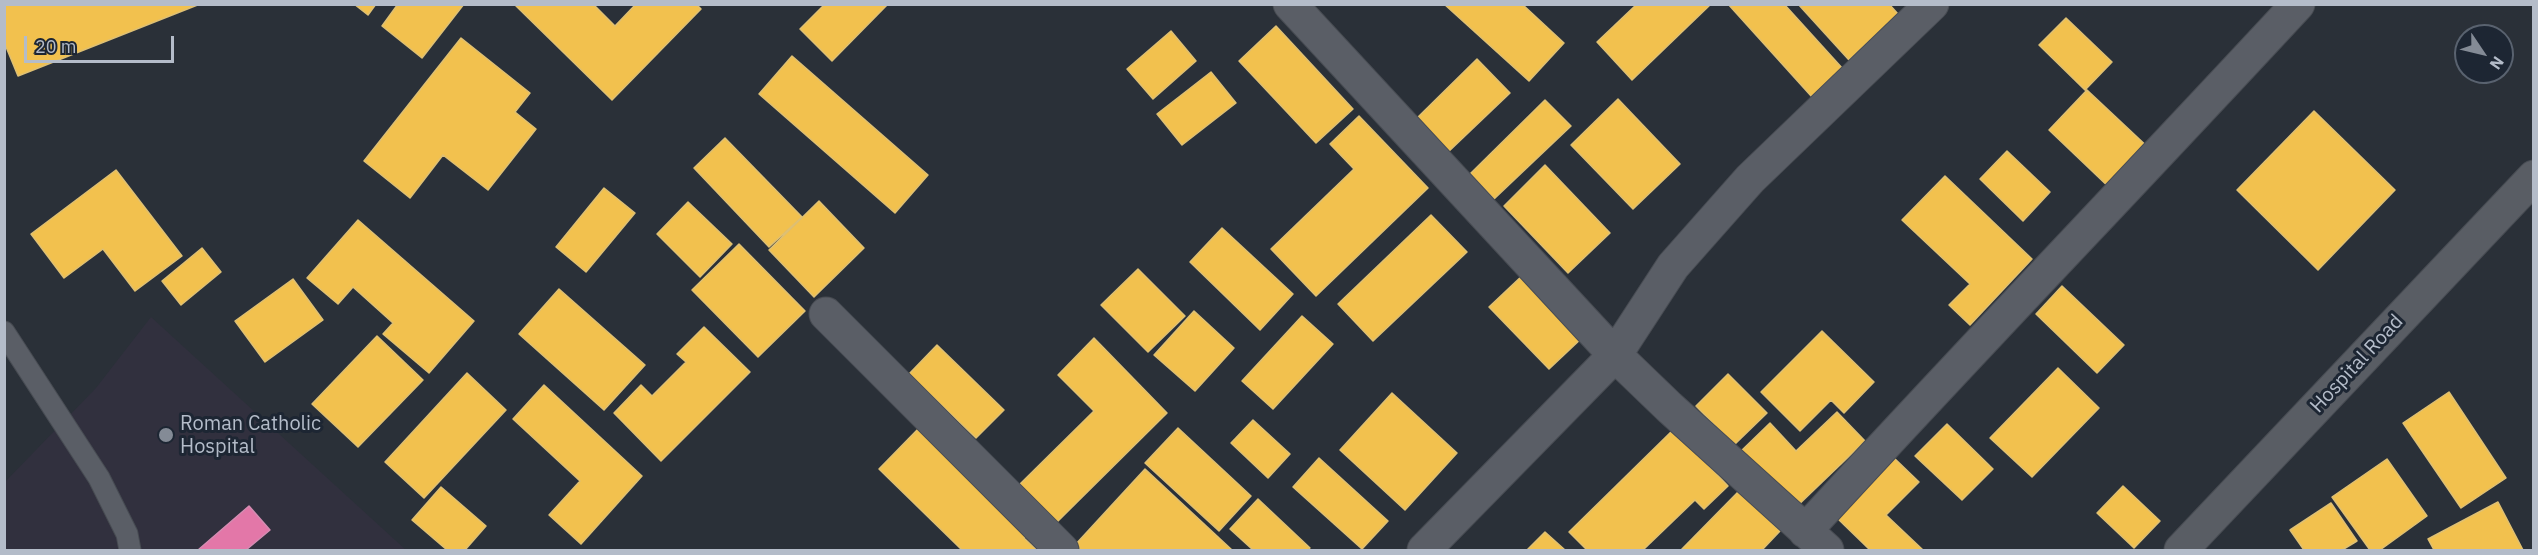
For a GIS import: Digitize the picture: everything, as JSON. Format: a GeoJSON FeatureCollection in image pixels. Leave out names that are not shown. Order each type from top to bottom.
{"type":"FeatureCollection","features":[{"type":"Feature","properties":{"kind":"street"},"geometry":{"type":"LineString","coordinates":[[1290,4],[1615,355],[1668,407],[1816,541],[1966,355],[2124,192],[2298,4]]}},
{"type":"Feature","properties":{"kind":"street"},"geometry":{"type":"LineString","coordinates":[[1424,550],[1615,355],[1673,266],[1750,179],[1932,4]]}},
{"type":"Feature","properties":{"kind":"street","name":"Hospital Road"},"geometry":{"type":"LineString","coordinates":[[2181,550],[2534,177]]}},
{"type":"Feature","properties":{"kind":"street"},"geometry":{"type":"LineString","coordinates":[[826,314],[1062,550]]}},
{"type":"Feature","properties":{"kind":"lane"},"geometry":{"type":"LineString","coordinates":[[4,332],[99,478],[127,534],[130,550]]}},
{"type":"Feature","properties":{"kind":"shaded area","name":"Roman Catholic Hospital"},"geometry":{"type":"Polygon","coordinates":[[[151,317],[406,550],[5,550],[4,483],[96,388],[151,317]]]}},
{"type":"Feature","properties":{"kind":"building: Homes"},"geometry":{"type":"Polygon","coordinates":[[[4,4],[200,4],[18,76],[4,42],[4,4]]]}},
{"type":"Feature","properties":{"kind":"building: Homes"},"geometry":{"type":"Polygon","coordinates":[[[354,4],[376,4],[368,15],[354,4]]]}},
{"type":"Feature","properties":{"kind":"building: Homes"},"geometry":{"type":"Polygon","coordinates":[[[398,4],[464,4],[422,58],[382,26],[398,4]]]}},
{"type":"Feature","properties":{"kind":"building: Homes"},"geometry":{"type":"Polygon","coordinates":[[[514,4],[593,4],[615,26],[636,4],[696,4],[701,9],[612,100],[514,4]]]}},
{"type":"Feature","properties":{"kind":"building: Homes"},"geometry":{"type":"Polygon","coordinates":[[[825,4],[888,4],[832,61],[800,29],[825,4]]]}},
{"type":"Feature","properties":{"kind":"building: Homes"},"geometry":{"type":"Polygon","coordinates":[[[1444,4],[1522,4],[1564,43],[1529,81],[1444,4]]]}},
{"type":"Feature","properties":{"kind":"building: Homes"},"geometry":{"type":"Polygon","coordinates":[[[1637,4],[1711,4],[1632,80],[1597,42],[1637,4]]]}},
{"type":"Feature","properties":{"kind":"building: Homes"},"geometry":{"type":"Polygon","coordinates":[[[1728,4],[1784,4],[1843,69],[1812,97],[1728,4]]]}},
{"type":"Feature","properties":{"kind":"building: Homes"},"geometry":{"type":"Polygon","coordinates":[[[1798,4],[1889,4],[1898,14],[1849,60],[1798,4]]]}},
{"type":"Feature","properties":{"kind":"building: Homes"},"geometry":{"type":"Polygon","coordinates":[[[2066,18],[2112,62],[2085,90],[2039,45],[2066,18]]]}},
{"type":"Feature","properties":{"kind":"building: Homes"},"geometry":{"type":"Polygon","coordinates":[[[1276,26],[1353,109],[1316,143],[1239,61],[1276,26]]]}},
{"type":"Feature","properties":{"kind":"building: Homes"},"geometry":{"type":"Polygon","coordinates":[[[1171,31],[1196,61],[1153,99],[1127,69],[1171,31]]]}},
{"type":"Feature","properties":{"kind":"building: Homes"},"geometry":{"type":"Polygon","coordinates":[[[461,38],[530,93],[515,112],[536,129],[488,190],[443,155],[410,198],[364,161],[461,38]]]}},
{"type":"Feature","properties":{"kind":"building: Homes"},"geometry":{"type":"Polygon","coordinates":[[[792,56],[928,175],[895,213],[759,94],[792,56]]]}},
{"type":"Feature","properties":{"kind":"building: Homes"},"geometry":{"type":"Polygon","coordinates":[[[1477,59],[1510,93],[1446,154],[1414,121],[1477,59]]]}},
{"type":"Feature","properties":{"kind":"building: Homes"},"geometry":{"type":"Polygon","coordinates":[[[1211,72],[1236,103],[1182,145],[1157,114],[1211,72]]]}},
{"type":"Feature","properties":{"kind":"building: Homes"},"geometry":{"type":"Polygon","coordinates":[[[2087,90],[2152,151],[2113,191],[2049,130],[2087,90]]]}},
{"type":"Feature","properties":{"kind":"building: Homes"},"geometry":{"type":"Polygon","coordinates":[[[1618,99],[1680,164],[1633,209],[1571,145],[1618,99]]]}},
{"type":"Feature","properties":{"kind":"building: Homes"},"geometry":{"type":"Polygon","coordinates":[[[1545,100],[1571,126],[1494,199],[1470,174],[1545,100]]]}},
{"type":"Feature","properties":{"kind":"building: Homes"},"geometry":{"type":"Polygon","coordinates":[[[2314,111],[2395,190],[2318,270],[2237,190],[2314,111]]]}},
{"type":"Feature","properties":{"kind":"building: Homes"},"geometry":{"type":"Polygon","coordinates":[[[1359,116],[1428,188],[1316,296],[1271,249],[1354,169],[1330,144],[1359,116]]]}},
{"type":"Feature","properties":{"kind":"building: Homes"},"geometry":{"type":"Polygon","coordinates":[[[725,138],[802,217],[769,247],[694,168],[725,138]]]}},
{"type":"Feature","properties":{"kind":"building: Homes"},"geometry":{"type":"Polygon","coordinates":[[[2007,151],[2050,192],[2023,221],[1980,179],[2007,151]]]}},
{"type":"Feature","properties":{"kind":"building: Homes"},"geometry":{"type":"Polygon","coordinates":[[[1545,165],[1610,233],[1568,273],[1504,206],[1545,165]]]}},
{"type":"Feature","properties":{"kind":"building: Homes"},"geometry":{"type":"Polygon","coordinates":[[[116,170],[182,256],[135,291],[103,249],[64,278],[31,234],[116,170]]]}},
{"type":"Feature","properties":{"kind":"building: Homes"},"geometry":{"type":"Polygon","coordinates":[[[1945,176],[2032,259],[1970,325],[1949,305],[1970,284],[1902,220],[1945,176]]]}},
{"type":"Feature","properties":{"kind":"building: Homes"},"geometry":{"type":"Polygon","coordinates":[[[604,188],[635,213],[586,272],[556,247],[604,188]]]}},
{"type":"Feature","properties":{"kind":"building: Homes"},"geometry":{"type":"Polygon","coordinates":[[[819,201],[864,248],[814,297],[769,250],[819,201]]]}},
{"type":"Feature","properties":{"kind":"building: Homes"},"geometry":{"type":"Polygon","coordinates":[[[688,202],[732,244],[700,277],[657,234],[688,202]]]}},
{"type":"Feature","properties":{"kind":"building: Homes"},"geometry":{"type":"Polygon","coordinates":[[[1431,215],[1467,252],[1373,341],[1338,304],[1431,215]]]}},
{"type":"Feature","properties":{"kind":"building: Homes"},"geometry":{"type":"Polygon","coordinates":[[[358,220],[474,321],[429,373],[383,334],[393,323],[353,287],[338,304],[307,278],[358,220]]]}},
{"type":"Feature","properties":{"kind":"building: Homes"},"geometry":{"type":"Polygon","coordinates":[[[1222,228],[1293,294],[1260,330],[1190,262],[1222,228]]]}},
{"type":"Feature","properties":{"kind":"building: Homes"},"geometry":{"type":"Polygon","coordinates":[[[739,244],[805,311],[758,357],[692,290],[739,244]]]}},
{"type":"Feature","properties":{"kind":"building: Homes"},"geometry":{"type":"Polygon","coordinates":[[[202,248],[221,272],[181,305],[162,281],[202,248]]]}},
{"type":"Feature","properties":{"kind":"building: Homes"},"geometry":{"type":"Polygon","coordinates":[[[1138,269],[1185,316],[1148,352],[1101,305],[1138,269]]]}},
{"type":"Feature","properties":{"kind":"building: Homes"},"geometry":{"type":"Polygon","coordinates":[[[1524,274],[1584,336],[1549,369],[1489,307],[1524,274]]]}},
{"type":"Feature","properties":{"kind":"building: Homes"},"geometry":{"type":"Polygon","coordinates":[[[293,279],[323,320],[265,362],[235,321],[293,279]]]}},
{"type":"Feature","properties":{"kind":"building: Homes"},"geometry":{"type":"Polygon","coordinates":[[[2062,286],[2124,345],[2097,373],[2036,314],[2062,286]]]}},
{"type":"Feature","properties":{"kind":"building: Homes"},"geometry":{"type":"Polygon","coordinates":[[[559,289],[645,365],[604,410],[519,334],[559,289]]]}},
{"type":"Feature","properties":{"kind":"building: Homes"},"geometry":{"type":"Polygon","coordinates":[[[1194,311],[1234,348],[1195,391],[1154,355],[1194,311]]]}},
{"type":"Feature","properties":{"kind":"building: Homes"},"geometry":{"type":"Polygon","coordinates":[[[1302,316],[1333,344],[1273,409],[1242,381],[1302,316]]]}},
{"type":"Feature","properties":{"kind":"building: Homes"},"geometry":{"type":"Polygon","coordinates":[[[704,327],[750,372],[661,461],[614,413],[641,385],[652,396],[686,362],[677,354],[704,327]]]}},
{"type":"Feature","properties":{"kind":"building: Homes"},"geometry":{"type":"Polygon","coordinates":[[[1822,331],[1874,382],[1844,413],[1831,400],[1800,431],[1761,392],[1822,331]]]}},
{"type":"Feature","properties":{"kind":"building: Homes"},"geometry":{"type":"Polygon","coordinates":[[[377,336],[423,380],[358,447],[312,404],[377,336]]]}},
{"type":"Feature","properties":{"kind":"building: Homes"},"geometry":{"type":"Polygon","coordinates":[[[1094,338],[1167,413],[1054,525],[1017,487],[1094,411],[1058,375],[1094,338]]]}},
{"type":"Feature","properties":{"kind":"building: Homes"},"geometry":{"type":"Polygon","coordinates":[[[937,345],[1004,410],[976,438],[909,374],[937,345]]]}},
{"type":"Feature","properties":{"kind":"building: Homes"},"geometry":{"type":"Polygon","coordinates":[[[2058,368],[2099,408],[2032,477],[1990,438],[2058,368]]]}},
{"type":"Feature","properties":{"kind":"building: Homes"},"geometry":{"type":"Polygon","coordinates":[[[467,373],[506,410],[424,498],[385,462],[467,373]]]}},
{"type":"Feature","properties":{"kind":"building: Homes"},"geometry":{"type":"Polygon","coordinates":[[[1728,374],[1767,413],[1734,445],[1696,406],[1728,374]]]}},
{"type":"Feature","properties":{"kind":"building: Homes"},"geometry":{"type":"Polygon","coordinates":[[[544,385],[642,476],[581,544],[549,515],[580,481],[513,419],[544,385]]]}},
{"type":"Feature","properties":{"kind":"building: Homes"},"geometry":{"type":"Polygon","coordinates":[[[2449,392],[2506,478],[2461,508],[2403,423],[2449,392]]]}},
{"type":"Feature","properties":{"kind":"building: Homes"},"geometry":{"type":"Polygon","coordinates":[[[1392,393],[1457,453],[1405,510],[1340,450],[1392,393]]]}},
{"type":"Feature","properties":{"kind":"building: Homes"},"geometry":{"type":"Polygon","coordinates":[[[1837,412],[1865,441],[1792,511],[1738,454],[1770,423],[1796,451],[1837,412]]]}},
{"type":"Feature","properties":{"kind":"building: Homes"},"geometry":{"type":"Polygon","coordinates":[[[1253,420],[1290,454],[1268,478],[1231,443],[1253,420]]]}},
{"type":"Feature","properties":{"kind":"building: Homes"},"geometry":{"type":"Polygon","coordinates":[[[1947,424],[1993,469],[1962,500],[1915,456],[1947,424]]]}},
{"type":"Feature","properties":{"kind":"building: Homes"},"geometry":{"type":"Polygon","coordinates":[[[920,427],[1029,533],[1024,538],[1037,550],[962,550],[879,469],[920,427]]]}},
{"type":"Feature","properties":{"kind":"building: Homes"},"geometry":{"type":"Polygon","coordinates":[[[1178,428],[1251,496],[1219,531],[1145,463],[1178,428]]]}},
{"type":"Feature","properties":{"kind":"building: Homes"},"geometry":{"type":"Polygon","coordinates":[[[1674,429],[1728,486],[1704,509],[1695,500],[1643,550],[1587,550],[1569,532],[1674,429]]]}},
{"type":"Feature","properties":{"kind":"building: Homes"},"geometry":{"type":"Polygon","coordinates":[[[1892,456],[1919,482],[1886,515],[1923,550],[1870,550],[1835,516],[1892,456]]]}},
{"type":"Feature","properties":{"kind":"building: Homes"},"geometry":{"type":"Polygon","coordinates":[[[1319,458],[1388,521],[1362,549],[1293,487],[1319,458]]]}},
{"type":"Feature","properties":{"kind":"building: Homes"},"geometry":{"type":"Polygon","coordinates":[[[2387,459],[2427,516],[2380,550],[2370,550],[2332,497],[2387,459]]]}},
{"type":"Feature","properties":{"kind":"building: Homes"},"geometry":{"type":"Polygon","coordinates":[[[1145,469],[1232,550],[1081,550],[1075,545],[1145,469]]]}},
{"type":"Feature","properties":{"kind":"building: Homes"},"geometry":{"type":"Polygon","coordinates":[[[2123,486],[2160,521],[2134,548],[2097,513],[2123,486]]]}},
{"type":"Feature","properties":{"kind":"building: Homes"},"geometry":{"type":"Polygon","coordinates":[[[441,487],[486,526],[465,550],[447,550],[412,520],[441,487]]]}},
{"type":"Feature","properties":{"kind":"building: Homes"},"geometry":{"type":"Polygon","coordinates":[[[1739,491],[1780,531],[1762,550],[1681,550],[1739,491]]]}},
{"type":"Feature","properties":{"kind":"building: Homes"},"geometry":{"type":"Polygon","coordinates":[[[1258,499],[1310,548],[1307,550],[1253,550],[1230,529],[1258,499]]]}},
{"type":"Feature","properties":{"kind":"building: Homes"},"geometry":{"type":"Polygon","coordinates":[[[2498,502],[2523,550],[2434,550],[2428,539],[2498,502]]]}},
{"type":"Feature","properties":{"kind":"building: Homes"},"geometry":{"type":"Polygon","coordinates":[[[2331,503],[2357,541],[2342,550],[2304,550],[2290,530],[2331,503]]]}},
{"type":"Feature","properties":{"kind":"building: Homes"},"geometry":{"type":"Polygon","coordinates":[[[1545,532],[1565,550],[1527,550],[1545,532]]]}},
{"type":"Feature","properties":{"kind":"building: Health"},"geometry":{"type":"Polygon","coordinates":[[[249,506],[270,530],[246,550],[198,550],[249,506]]]}},
{"type":"Feature","properties":{"kind":"place","name":"Roman Catholic Hospital"},"geometry":{"type":"Point","coordinates":[166,435]}}]}
